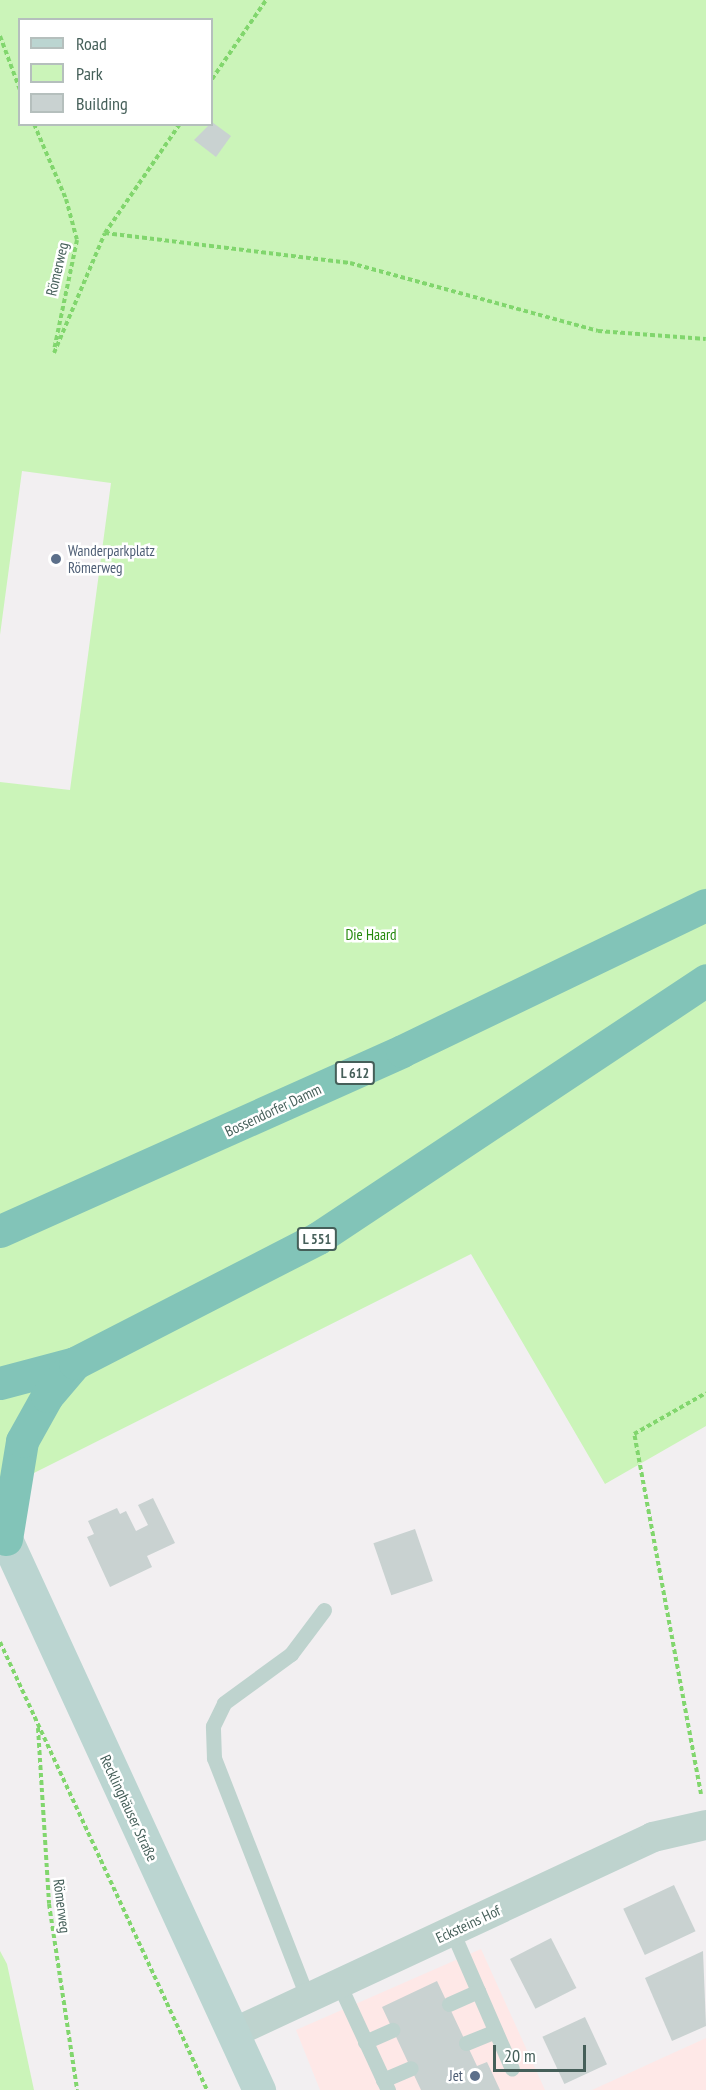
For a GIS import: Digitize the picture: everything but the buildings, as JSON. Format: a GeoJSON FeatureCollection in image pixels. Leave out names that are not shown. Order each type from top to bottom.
{"type":"FeatureCollection","features":[{"type":"Feature","properties":{"kind":"highway","name":"Bossendorfer Damm"},"geometry":{"type":"LineString","coordinates":[[0,1231],[402,1051],[706,905]]}},
{"type":"Feature","properties":{"kind":"highway","name":"L 551"},"geometry":{"type":"LineString","coordinates":[[0,1383],[75,1362],[318,1238],[706,980]]}},
{"type":"Feature","properties":{"kind":"highway","name":"L 551"},"geometry":{"type":"LineString","coordinates":[[3,1533],[22,1441],[47,1396],[75,1362]]}},
{"type":"Feature","properties":{"kind":"main road","name":"Recklinghäuser Straße"},"geometry":{"type":"LineString","coordinates":[[3,1533],[259,2090]]}},
{"type":"Feature","properties":{"kind":"street","name":"Ecksteins Hof"},"geometry":{"type":"LineString","coordinates":[[233,2033],[704,1811]]}},
{"type":"Feature","properties":{"kind":"lane"},"geometry":{"type":"LineString","coordinates":[[308,1999],[214,1758],[213,1726],[224,1703],[291,1654],[324,1610]]}},
{"type":"Feature","properties":{"kind":"lane"},"geometry":{"type":"LineString","coordinates":[[452,1931],[512,2069]]}},
{"type":"Feature","properties":{"kind":"lane"},"geometry":{"type":"LineString","coordinates":[[339,1984],[386,2085],[411,2068]]}},
{"type":"Feature","properties":{"kind":"lane"},"geometry":{"type":"LineString","coordinates":[[449,2004],[478,1991]]}},
{"type":"Feature","properties":{"kind":"lane"},"geometry":{"type":"LineString","coordinates":[[366,2042],[392,2030]]}},
{"type":"Feature","properties":{"kind":"lane"},"geometry":{"type":"LineString","coordinates":[[466,2043],[495,2031]]}},
{"type":"Feature","properties":{"kind":"path"},"geometry":{"type":"LineString","coordinates":[[213,78],[266,0]]}},
{"type":"Feature","properties":{"kind":"path"},"geometry":{"type":"LineString","coordinates":[[0,36],[18,85]]}},
{"type":"Feature","properties":{"kind":"path","name":"Römerweg"},"geometry":{"type":"LineString","coordinates":[[35,126],[66,199],[77,240],[54,353],[105,233]]}},
{"type":"Feature","properties":{"kind":"path"},"geometry":{"type":"LineString","coordinates":[[179,126],[105,233],[350,263],[598,332],[706,339]]}},
{"type":"Feature","properties":{"kind":"path"},"geometry":{"type":"LineString","coordinates":[[704,1811],[634,1434],[706,1393]]}},
{"type":"Feature","properties":{"kind":"path"},"geometry":{"type":"LineString","coordinates":[[0,1642],[207,2090]]}},
{"type":"Feature","properties":{"kind":"path","name":"Römerweg"},"geometry":{"type":"LineString","coordinates":[[38,1725],[49,1904],[77,2090]]}},
{"type":"Feature","properties":{"kind":"shaded area"},"geometry":{"type":"Polygon","coordinates":[[[481,1949],[545,2090],[320,2090],[296,2030],[481,1949]]]}},
{"type":"Feature","properties":{"kind":"shaded area"},"geometry":{"type":"Polygon","coordinates":[[[706,2038],[706,2090],[592,2090],[706,2038]]]}},
{"type":"Feature","properties":{"kind":"green space","name":"Die Haard"},"geometry":{"type":"Polygon","coordinates":[[[0,0],[706,0],[706,1426],[605,1484],[471,1254],[0,1490],[0,782],[70,790],[111,483],[22,471],[0,635],[0,0]]]}},
{"type":"Feature","properties":{"kind":"green space"},"geometry":{"type":"Polygon","coordinates":[[[0,1951],[7,1964],[34,2090],[0,2090],[0,1951]]]}},
{"type":"Feature","properties":{"kind":"place","name":"Wanderparkplatz Römerweg"},"geometry":{"type":"Point","coordinates":[56,559]}},
{"type":"Feature","properties":{"kind":"place","name":"Jet"},"geometry":{"type":"Point","coordinates":[475,2076]}}]}
